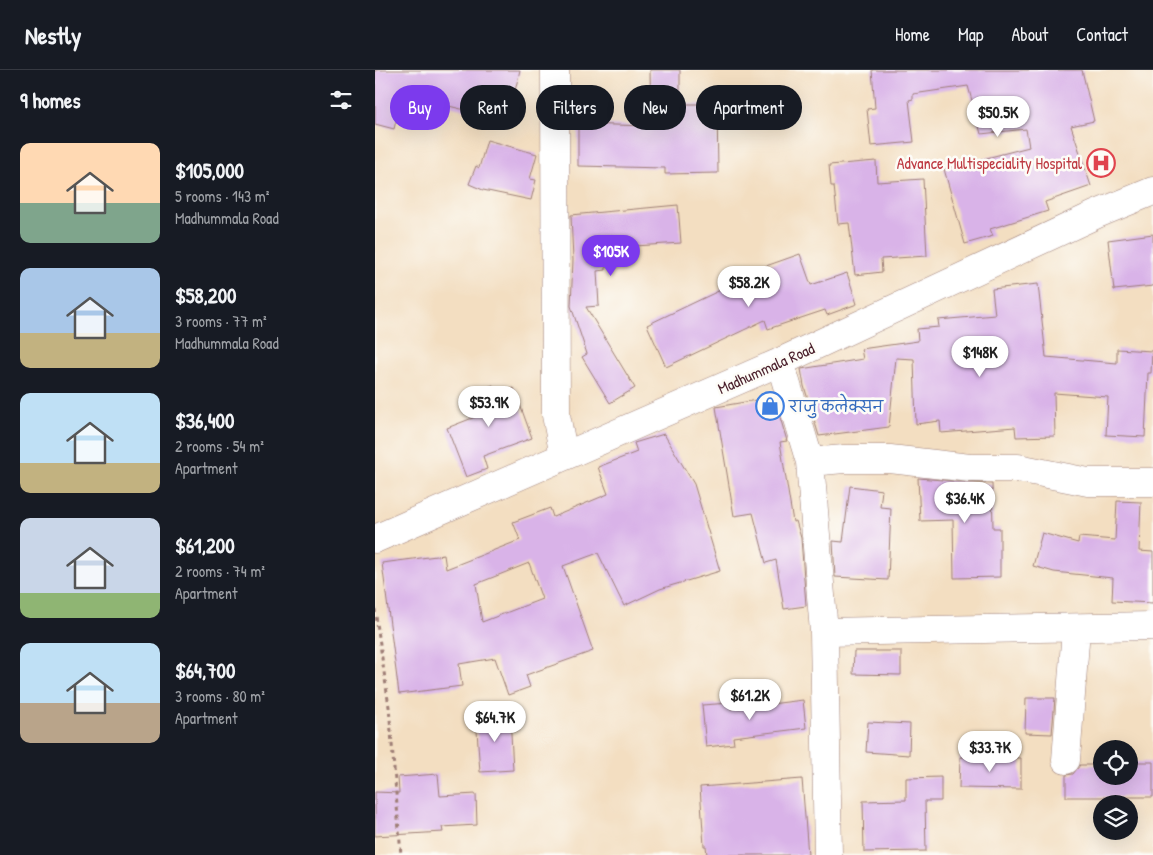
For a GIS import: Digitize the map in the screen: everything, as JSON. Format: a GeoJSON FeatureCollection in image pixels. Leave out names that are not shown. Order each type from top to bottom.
{"type":"FeatureCollection","features":[{"type":"Feature","properties":{"kind":"street"},"geometry":{"type":"LineString","coordinates":[[555,70],[556,415],[565,456]]}},
{"type":"Feature","properties":{"kind":"street","name":"Madhummala Road"},"geometry":{"type":"LineString","coordinates":[[375,539],[780,362],[1097,214],[1153,191]]}},
{"type":"Feature","properties":{"kind":"street"},"geometry":{"type":"LineString","coordinates":[[780,362],[810,462],[824,632],[828,855]]}},
{"type":"Feature","properties":{"kind":"street"},"geometry":{"type":"LineString","coordinates":[[810,462],[843,459],[890,459],[970,468],[1018,468],[1088,482],[1153,482]]}},
{"type":"Feature","properties":{"kind":"street"},"geometry":{"type":"LineString","coordinates":[[824,632],[1153,626]]}},
{"type":"Feature","properties":{"kind":"street"},"geometry":{"type":"LineString","coordinates":[[1067,760],[1076,628]]}},
{"type":"Feature","properties":{"kind":"path"},"geometry":{"type":"LineString","coordinates":[[375,609],[389,707],[401,855]]}},
{"type":"Feature","properties":{"kind":"building"},"geometry":{"type":"Polygon","coordinates":[[[375,70],[520,70],[516,85],[460,85],[460,109],[450,106],[450,85],[390,85],[390,128],[375,124],[375,70]]]}},
{"type":"Feature","properties":{"kind":"building"},"geometry":{"type":"Polygon","coordinates":[[[650,70],[680,70],[680,85],[650,85],[650,70]]]}},
{"type":"Feature","properties":{"kind":"building"},"geometry":{"type":"Polygon","coordinates":[[[872,70],[1082,70],[1094,121],[1071,126],[1091,186],[1045,202],[1048,211],[990,229],[993,236],[965,244],[944,169],[1029,147],[1026,129],[981,134],[968,86],[913,94],[913,99],[909,100],[914,142],[871,146],[867,109],[875,108],[872,70]]]}},
{"type":"Feature","properties":{"kind":"building"},"geometry":{"type":"Polygon","coordinates":[[[686,104],[696,104],[696,130],[717,130],[718,173],[665,174],[665,168],[578,166],[578,130],[614,130],[614,125],[624,125],[624,130],[686,130],[686,104]]]}},
{"type":"Feature","properties":{"kind":"building"},"geometry":{"type":"Polygon","coordinates":[[[487,140],[537,154],[530,179],[536,180],[531,200],[483,190],[469,184],[476,166],[479,168],[487,140]]]}},
{"type":"Feature","properties":{"kind":"building"},"geometry":{"type":"Polygon","coordinates":[[[876,161],[877,182],[923,179],[927,256],[881,259],[882,272],[855,275],[849,223],[838,224],[834,186],[831,186],[829,165],[876,161]]]}},
{"type":"Feature","properties":{"kind":"building"},"geometry":{"type":"Polygon","coordinates":[[[678,205],[681,243],[605,248],[606,270],[597,271],[599,306],[586,307],[635,388],[610,403],[582,357],[587,354],[571,306],[573,260],[571,215],[678,205]]]}},
{"type":"Feature","properties":{"kind":"building"},"geometry":{"type":"Polygon","coordinates":[[[1153,234],[1153,286],[1114,290],[1108,240],[1153,234]]]}},
{"type":"Feature","properties":{"kind":"building"},"geometry":{"type":"Polygon","coordinates":[[[800,254],[811,285],[847,273],[857,304],[827,315],[825,310],[768,329],[765,320],[666,367],[647,325],[750,276],[749,272],[800,254]]]}},
{"type":"Feature","properties":{"kind":"building"},"geometry":{"type":"Polygon","coordinates":[[[1038,284],[1046,357],[1117,363],[1117,349],[1152,351],[1151,373],[1148,373],[1145,437],[1106,435],[1108,397],[1054,393],[1055,436],[1016,437],[1015,427],[941,433],[940,421],[916,424],[914,359],[896,358],[889,427],[819,436],[804,386],[801,369],[863,359],[861,349],[918,341],[917,329],[939,327],[938,320],[995,315],[992,289],[1038,284]]]}},
{"type":"Feature","properties":{"kind":"building"},"geometry":{"type":"Polygon","coordinates":[[[493,385],[496,395],[514,388],[532,438],[483,456],[487,469],[466,477],[447,428],[475,417],[467,395],[493,385]]]}},
{"type":"Feature","properties":{"kind":"building"},"geometry":{"type":"Polygon","coordinates":[[[774,397],[787,441],[780,442],[793,522],[796,521],[801,538],[806,606],[784,609],[776,560],[766,563],[753,513],[734,516],[716,407],[774,397]]]}},
{"type":"Feature","properties":{"kind":"building"},"geometry":{"type":"Polygon","coordinates":[[[664,434],[694,484],[720,571],[660,589],[624,606],[598,553],[563,566],[593,651],[526,675],[530,687],[508,695],[495,658],[459,664],[462,686],[399,694],[382,563],[444,555],[446,569],[520,540],[513,522],[550,508],[553,517],[608,494],[598,467],[637,452],[634,443],[664,434]],[[529,563],[476,584],[482,622],[542,599],[529,563]]]}},
{"type":"Feature","properties":{"kind":"building"},"geometry":{"type":"Polygon","coordinates":[[[918,478],[992,484],[993,528],[1000,528],[1000,577],[954,578],[953,520],[920,521],[918,478]]]}},
{"type":"Feature","properties":{"kind":"building"},"geometry":{"type":"Polygon","coordinates":[[[850,486],[882,490],[880,507],[891,508],[888,580],[835,577],[833,541],[843,542],[850,486]]]}},
{"type":"Feature","properties":{"kind":"building"},"geometry":{"type":"Polygon","coordinates":[[[1117,501],[1141,502],[1139,551],[1153,552],[1153,603],[1112,601],[1113,578],[1054,572],[1033,566],[1042,533],[1078,543],[1079,537],[1115,540],[1117,501]]]}},
{"type":"Feature","properties":{"kind":"building"},"geometry":{"type":"Polygon","coordinates":[[[854,651],[901,651],[901,675],[853,674],[854,651]]]}},
{"type":"Feature","properties":{"kind":"building"},"geometry":{"type":"Polygon","coordinates":[[[1026,698],[1055,698],[1052,734],[1025,733],[1026,698]]]}},
{"type":"Feature","properties":{"kind":"building"},"geometry":{"type":"Polygon","coordinates":[[[803,700],[806,728],[733,737],[734,744],[706,747],[702,705],[730,703],[731,709],[803,700]]]}},
{"type":"Feature","properties":{"kind":"building"},"geometry":{"type":"Polygon","coordinates":[[[510,715],[513,770],[480,772],[476,717],[510,715]]]}},
{"type":"Feature","properties":{"kind":"building"},"geometry":{"type":"Polygon","coordinates":[[[868,722],[910,724],[909,755],[866,752],[868,722]]]}},
{"type":"Feature","properties":{"kind":"building"},"geometry":{"type":"Polygon","coordinates":[[[960,757],[1021,758],[1021,789],[959,788],[960,757]]]}},
{"type":"Feature","properties":{"kind":"building"},"geometry":{"type":"Polygon","coordinates":[[[1138,762],[1153,762],[1153,797],[1093,795],[1093,797],[1066,797],[1066,775],[1073,774],[1080,765],[1093,765],[1093,785],[1138,785],[1138,762]]]}},
{"type":"Feature","properties":{"kind":"building"},"geometry":{"type":"Polygon","coordinates":[[[438,774],[440,796],[476,794],[477,825],[442,827],[443,832],[375,836],[375,792],[399,793],[398,777],[438,774]]]}},
{"type":"Feature","properties":{"kind":"building"},"geometry":{"type":"Polygon","coordinates":[[[941,777],[941,801],[925,801],[926,851],[864,852],[863,801],[906,800],[906,778],[941,777]]]}},
{"type":"Feature","properties":{"kind":"building"},"geometry":{"type":"Polygon","coordinates":[[[802,779],[808,855],[707,855],[706,846],[704,846],[700,787],[802,779]]]}},
{"type":"Feature","properties":{"kind":"place","name":"Advance Multispeciality Hospital"},"geometry":{"type":"Point","coordinates":[1101,163]}},
{"type":"Feature","properties":{"kind":"place","name":"राजु कलेक्सन"},"geometry":{"type":"Point","coordinates":[770,406]}}]}
